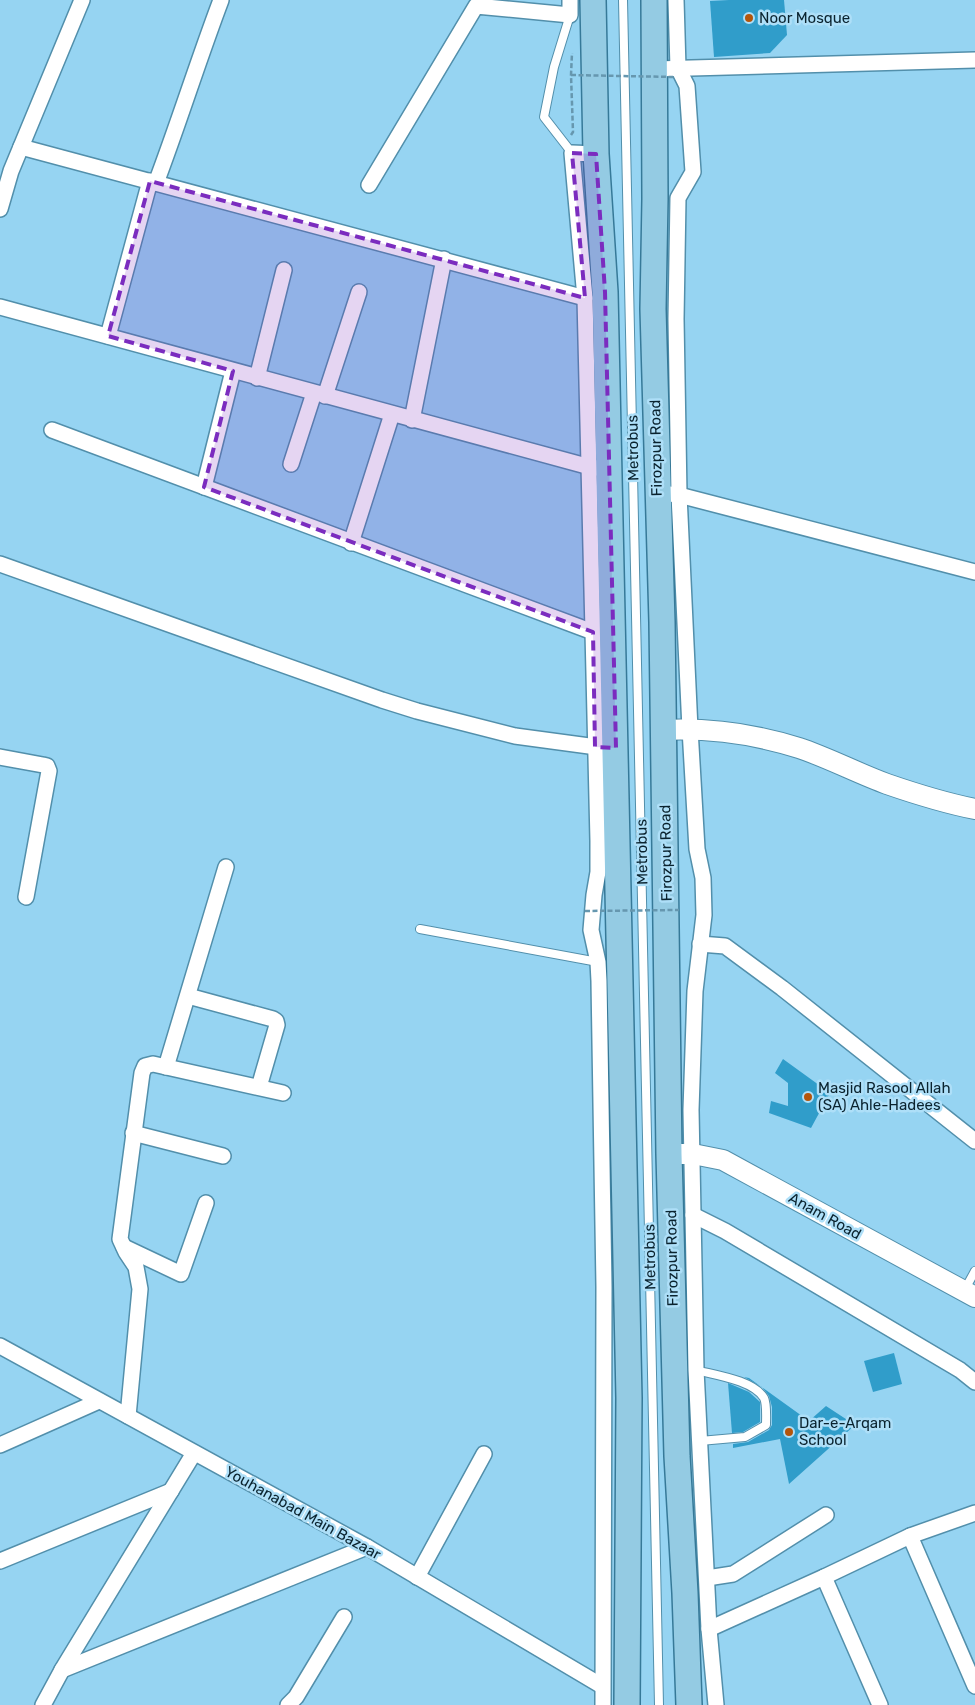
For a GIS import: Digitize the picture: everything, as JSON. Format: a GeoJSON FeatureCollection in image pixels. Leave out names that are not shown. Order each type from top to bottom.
{"type":"FeatureCollection","features":[{"type":"Feature","properties":{"kind":"main road"},"geometry":{"type":"LineString","coordinates":[[593,0],[584,154],[605,292],[599,468],[605,748],[630,1398],[627,1705]]}},
{"type":"Feature","properties":{"kind":"main road","name":"Firozpur Road"},"geometry":{"type":"LineString","coordinates":[[654,0],[669,71],[653,309],[668,494],[662,622],[663,730],[681,1154],[684,1307],[692,1450],[686,1593],[690,1705]]}},
{"type":"Feature","properties":{"kind":"street"},"geometry":{"type":"LineString","coordinates":[[0,209],[11,171],[82,0]]}},
{"type":"Feature","properties":{"kind":"street"},"geometry":{"type":"LineString","coordinates":[[108,336],[153,182],[172,141],[221,0]]}},
{"type":"Feature","properties":{"kind":"street"},"geometry":{"type":"LineString","coordinates":[[669,71],[676,0]]}},
{"type":"Feature","properties":{"kind":"street"},"geometry":{"type":"LineString","coordinates":[[368,186],[476,6],[570,7]]}},
{"type":"Feature","properties":{"kind":"street"},"geometry":{"type":"LineString","coordinates":[[669,71],[975,60]]}},
{"type":"Feature","properties":{"kind":"street"},"geometry":{"type":"LineString","coordinates":[[669,71],[687,86],[693,172],[678,198],[676,320],[668,494],[690,729],[697,849],[703,878],[704,915],[694,1000],[691,1110],[681,1154],[693,1215],[684,1307],[696,1370],[692,1450],[707,1578],[709,1629],[716,1705]]}},
{"type":"Feature","properties":{"kind":"street"},"geometry":{"type":"LineString","coordinates":[[21,147],[585,298]]}},
{"type":"Feature","properties":{"kind":"street"},"geometry":{"type":"LineString","coordinates":[[584,154],[585,298],[599,468],[593,632],[605,748],[598,872],[591,930],[598,962],[604,1287],[603,1705]]}},
{"type":"Feature","properties":{"kind":"street"},"geometry":{"type":"LineString","coordinates":[[412,420],[444,259]]}},
{"type":"Feature","properties":{"kind":"street"},"geometry":{"type":"LineString","coordinates":[[257,378],[284,270]]}},
{"type":"Feature","properties":{"kind":"street"},"geometry":{"type":"LineString","coordinates":[[291,464],[359,292]]}},
{"type":"Feature","properties":{"kind":"street"},"geometry":{"type":"LineString","coordinates":[[0,307],[412,420],[599,468]]}},
{"type":"Feature","properties":{"kind":"street"},"geometry":{"type":"LineString","coordinates":[[204,487],[233,371]]}},
{"type":"Feature","properties":{"kind":"street"},"geometry":{"type":"LineString","coordinates":[[351,543],[392,414]]}},
{"type":"Feature","properties":{"kind":"street"},"geometry":{"type":"LineString","coordinates":[[52,430],[593,632]]}},
{"type":"Feature","properties":{"kind":"street"},"geometry":{"type":"LineString","coordinates":[[668,494],[975,572]]}},
{"type":"Feature","properties":{"kind":"street"},"geometry":{"type":"LineString","coordinates":[[0,564],[417,711],[515,736],[605,748]]}},
{"type":"Feature","properties":{"kind":"street"},"geometry":{"type":"LineString","coordinates":[[663,730],[690,729],[769,740],[799,749],[887,784],[949,804],[975,809]]}},
{"type":"Feature","properties":{"kind":"street"},"geometry":{"type":"LineString","coordinates":[[0,757],[47,766],[49,771],[26,897]]}},
{"type":"Feature","properties":{"kind":"street"},"geometry":{"type":"LineString","coordinates":[[166,1066],[226,867]]}},
{"type":"Feature","properties":{"kind":"street"},"geometry":{"type":"LineString","coordinates":[[700,944],[725,946],[790,994],[975,1141]]}},
{"type":"Feature","properties":{"kind":"street"},"geometry":{"type":"LineString","coordinates":[[188,996],[273,1019],[276,1022],[277,1025],[259,1087]]}},
{"type":"Feature","properties":{"kind":"street"},"geometry":{"type":"LineString","coordinates":[[128,1416],[140,1289],[136,1267],[120,1239],[133,1133],[142,1073],[145,1066],[153,1064],[166,1066],[283,1092]]}},
{"type":"Feature","properties":{"kind":"street"},"geometry":{"type":"LineString","coordinates":[[133,1133],[223,1156]]}},
{"type":"Feature","properties":{"kind":"street","name":"Anam Road"},"geometry":{"type":"LineString","coordinates":[[681,1154],[723,1160],[969,1294]]}},
{"type":"Feature","properties":{"kind":"street"},"geometry":{"type":"LineString","coordinates":[[124,1247],[181,1274],[206,1203]]}},
{"type":"Feature","properties":{"kind":"street"},"geometry":{"type":"LineString","coordinates":[[693,1215],[725,1231],[960,1370],[975,1382]]}},
{"type":"Feature","properties":{"kind":"street","name":"Youhanabad Main Bazaar"},"geometry":{"type":"LineString","coordinates":[[0,1346],[367,1547],[602,1686]]}},
{"type":"Feature","properties":{"kind":"street"},"geometry":{"type":"LineString","coordinates":[[0,1445],[99,1401]]}},
{"type":"Feature","properties":{"kind":"street"},"geometry":{"type":"LineString","coordinates":[[43,1705],[62,1670],[194,1453]]}},
{"type":"Feature","properties":{"kind":"street"},"geometry":{"type":"LineString","coordinates":[[417,1577],[484,1454]]}},
{"type":"Feature","properties":{"kind":"street"},"geometry":{"type":"LineString","coordinates":[[0,1562],[171,1490]]}},
{"type":"Feature","properties":{"kind":"street"},"geometry":{"type":"LineString","coordinates":[[709,1629],[910,1536],[975,1513]]}},
{"type":"Feature","properties":{"kind":"street"},"geometry":{"type":"LineString","coordinates":[[707,1578],[733,1574],[826,1515]]}},
{"type":"Feature","properties":{"kind":"street"},"geometry":{"type":"LineString","coordinates":[[910,1536],[975,1686]]}},
{"type":"Feature","properties":{"kind":"street"},"geometry":{"type":"LineString","coordinates":[[62,1670],[367,1547]]}},
{"type":"Feature","properties":{"kind":"street"},"geometry":{"type":"LineString","coordinates":[[824,1577],[880,1705]]}},
{"type":"Feature","properties":{"kind":"street"},"geometry":{"type":"LineString","coordinates":[[288,1705],[296,1697],[344,1617]]}},
{"type":"Feature","properties":{"kind":"lane","name":"Metrobus"},"geometry":{"type":"LineString","coordinates":[[623,0],[659,1705]]}},
{"type":"Feature","properties":{"kind":"lane"},"geometry":{"type":"LineString","coordinates":[[570,7],[554,67],[544,117],[584,154]]}},
{"type":"Feature","properties":{"kind":"lane"},"geometry":{"type":"LineString","coordinates":[[420,929],[598,962]]}},
{"type":"Feature","properties":{"kind":"lane"},"geometry":{"type":"LineString","coordinates":[[969,1294],[975,1271]]}},
{"type":"Feature","properties":{"kind":"lane"},"geometry":{"type":"LineString","coordinates":[[692,1450],[745,1437],[766,1425],[764,1399],[756,1390],[740,1381],[696,1370]]}},
{"type":"Feature","properties":{"kind":"path"},"geometry":{"type":"LineString","coordinates":[[572,50],[570,75],[573,132]]}},
{"type":"Feature","properties":{"kind":"path"},"geometry":{"type":"LineString","coordinates":[[570,75],[669,71]]}},
{"type":"Feature","properties":{"kind":"path"},"geometry":{"type":"LineString","coordinates":[[585,911],[679,910]]}},
{"type":"Feature","properties":{"kind":"highlighted area"},"geometry":{"type":"Polygon","coordinates":[[[572,153],[596,154],[605,292],[616,748],[595,747],[593,632],[204,487],[233,371],[108,336],[150,181],[585,298],[572,153]]]}},
{"type":"Feature","properties":{"kind":"building","name":"Noor Mosque"},"geometry":{"type":"Polygon","coordinates":[[[784,0],[787,35],[770,53],[714,57],[710,1],[784,0]]]}},
{"type":"Feature","properties":{"kind":"building","name":"Masjid Rasool Allah (SA) Ahle-Hadees"},"geometry":{"type":"Polygon","coordinates":[[[783,1059],[830,1093],[811,1128],[769,1113],[771,1101],[788,1106],[788,1083],[775,1073],[783,1059]]]}},
{"type":"Feature","properties":{"kind":"building"},"geometry":{"type":"Polygon","coordinates":[[[894,1353],[902,1384],[873,1392],[864,1361],[894,1353]]]}},
{"type":"Feature","properties":{"kind":"building"},"geometry":{"type":"Polygon","coordinates":[[[728,1383],[749,1392],[760,1402],[760,1422],[743,1432],[732,1433],[728,1383]]]}},
{"type":"Feature","properties":{"kind":"building","name":"Dar-e-Arqam School"},"geometry":{"type":"Polygon","coordinates":[[[763,1388],[809,1421],[826,1406],[855,1425],[789,1484],[780,1439],[733,1448],[733,1444],[748,1442],[769,1430],[772,1425],[772,1407],[769,1396],[763,1388]]]}},
{"type":"Feature","properties":{"kind":"place","name":"Noor Mosque"},"geometry":{"type":"Point","coordinates":[749,18]}},
{"type":"Feature","properties":{"kind":"place","name":"Masjid Rasool Allah (SA) Ahle-Hadees"},"geometry":{"type":"Point","coordinates":[808,1097]}},
{"type":"Feature","properties":{"kind":"place","name":"Dar-e-Arqam School"},"geometry":{"type":"Point","coordinates":[789,1432]}}]}
